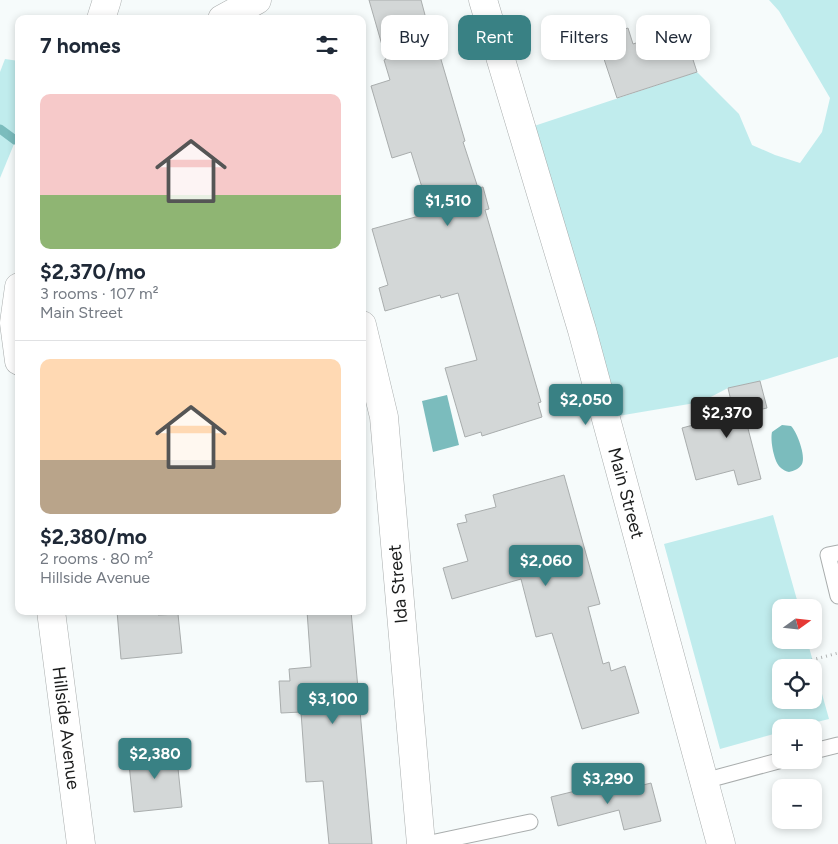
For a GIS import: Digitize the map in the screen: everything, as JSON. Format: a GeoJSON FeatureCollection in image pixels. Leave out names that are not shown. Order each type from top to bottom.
{"type":"FeatureCollection","features":[{"type":"Feature","properties":{"kind":"street"},"geometry":{"type":"LineString","coordinates":[[102,15],[107,0]]}},
{"type":"Feature","properties":{"kind":"street"},"geometry":{"type":"LineString","coordinates":[[229,15],[257,0],[263,15]]}},
{"type":"Feature","properties":{"kind":"street","name":"Main Street"},"geometry":{"type":"LineString","coordinates":[[483,0],[582,330],[721,844]]}},
{"type":"Feature","properties":{"kind":"street"},"geometry":{"type":"LineString","coordinates":[[15,315],[15,330]]}},
{"type":"Feature","properties":{"kind":"street","name":"Ida Street"},"geometry":{"type":"LineString","coordinates":[[366,342],[384,417],[421,844]]}},
{"type":"Feature","properties":{"kind":"street","name":"Hillside Avenue"},"geometry":{"type":"LineString","coordinates":[[52,615],[81,844]]}},
{"type":"Feature","properties":{"kind":"lane"},"geometry":{"type":"LineString","coordinates":[[838,552],[828,555],[838,596]]}},
{"type":"Feature","properties":{"kind":"lane"},"geometry":{"type":"LineString","coordinates":[[822,749],[838,745]]}},
{"type":"Feature","properties":{"kind":"lane"},"geometry":{"type":"LineString","coordinates":[[704,781],[772,763]]}},
{"type":"Feature","properties":{"kind":"lane"},"geometry":{"type":"LineString","coordinates":[[426,844],[464,840],[530,822]]}},
{"type":"Feature","properties":{"kind":"path"},"geometry":{"type":"LineString","coordinates":[[815,659],[838,653]]}},
{"type":"Feature","properties":{"kind":"shaded area"},"geometry":{"type":"Polygon","coordinates":[[[769,0],[838,0],[838,357],[760,381],[728,388],[701,402],[606,418],[522,130],[697,72],[739,114],[752,145],[800,163],[822,132],[830,98],[779,11],[769,0]]]}},
{"type":"Feature","properties":{"kind":"shaded area"},"geometry":{"type":"Polygon","coordinates":[[[5,59],[15,60],[15,142],[0,178],[0,72],[5,59]]]}},
{"type":"Feature","properties":{"kind":"shaded area"},"geometry":{"type":"Polygon","coordinates":[[[447,395],[459,445],[433,452],[422,401],[447,395]]]}},
{"type":"Feature","properties":{"kind":"shaded area"},"geometry":{"type":"Polygon","coordinates":[[[782,425],[791,426],[800,444],[803,456],[801,466],[789,472],[782,469],[779,465],[772,446],[772,432],[782,425]]]}},
{"type":"Feature","properties":{"kind":"shaded area"},"geometry":{"type":"Polygon","coordinates":[[[773,515],[797,599],[772,599],[772,649],[810,649],[812,659],[772,659],[772,709],[822,709],[822,694],[829,719],[822,721],[822,719],[772,719],[772,735],[720,749],[664,544],[773,515]]]}},
{"type":"Feature","properties":{"kind":"building"},"geometry":{"type":"Polygon","coordinates":[[[369,0],[421,0],[425,15],[381,15],[381,42],[369,0]]]}},
{"type":"Feature","properties":{"kind":"building"},"geometry":{"type":"Polygon","coordinates":[[[628,28],[633,44],[636,43],[636,60],[693,60],[697,72],[617,98],[604,60],[626,60],[626,29],[628,28]]]}},
{"type":"Feature","properties":{"kind":"building"},"geometry":{"type":"Polygon","coordinates":[[[384,60],[441,60],[465,141],[463,142],[478,188],[483,187],[489,209],[485,210],[541,402],[538,403],[542,417],[482,436],[481,432],[465,437],[445,368],[477,360],[458,293],[441,298],[440,295],[385,311],[379,288],[388,285],[372,229],[430,213],[411,152],[392,158],[371,86],[390,80],[384,60]]]}},
{"type":"Feature","properties":{"kind":"building"},"geometry":{"type":"Polygon","coordinates":[[[760,381],[767,408],[744,413],[761,479],[738,485],[734,470],[696,480],[682,428],[734,414],[728,388],[760,381]]]}},
{"type":"Feature","properties":{"kind":"building"},"geometry":{"type":"Polygon","coordinates":[[[564,475],[600,604],[588,607],[603,664],[609,662],[611,671],[625,666],[639,713],[582,729],[552,633],[536,637],[521,579],[452,599],[443,568],[468,561],[457,524],[467,522],[465,515],[496,507],[493,495],[564,475]]]}},
{"type":"Feature","properties":{"kind":"building"},"geometry":{"type":"Polygon","coordinates":[[[117,615],[178,615],[182,653],[121,659],[117,615]]]}},
{"type":"Feature","properties":{"kind":"building"},"geometry":{"type":"Polygon","coordinates":[[[307,615],[351,615],[372,844],[329,844],[323,781],[306,782],[301,712],[281,713],[279,681],[290,681],[289,669],[311,667],[307,615]]]}},
{"type":"Feature","properties":{"kind":"building"},"geometry":{"type":"Polygon","coordinates":[[[176,749],[182,807],[134,812],[128,754],[176,749]]]}},
{"type":"Feature","properties":{"kind":"building"},"geometry":{"type":"Polygon","coordinates":[[[616,781],[619,791],[651,783],[661,821],[624,830],[619,810],[558,826],[551,797],[616,781]]]}},
{"type":"Feature","properties":{"kind":"waterway"},"geometry":{"type":"LineString","coordinates":[[0,129],[15,140]]}}]}
